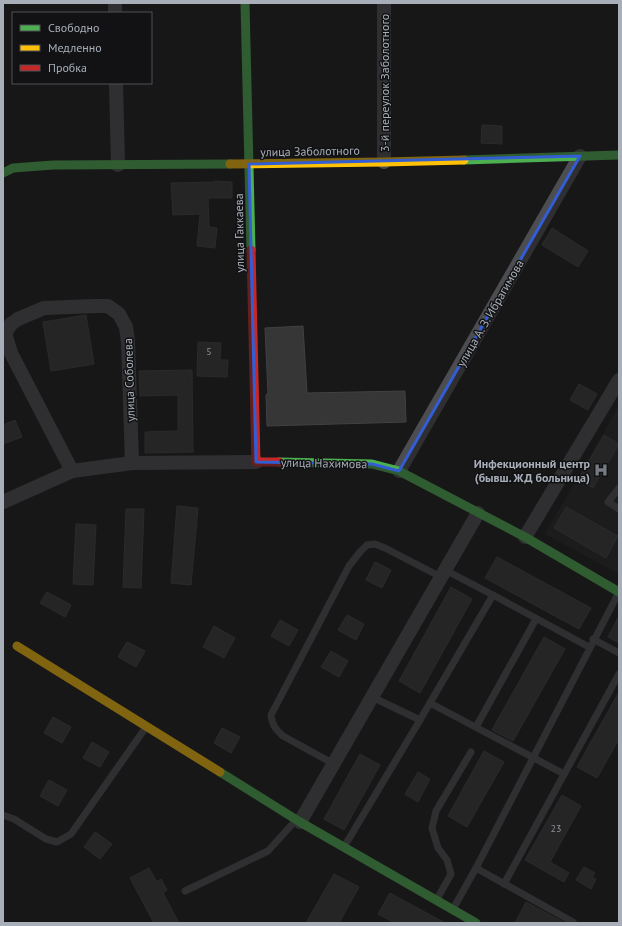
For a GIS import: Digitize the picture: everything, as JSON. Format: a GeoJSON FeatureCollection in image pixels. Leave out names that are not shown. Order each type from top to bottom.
{"type":"FeatureCollection","features":[{"type":"Feature","properties":{"kind":"street","name":"улица Гаккаева"},"geometry":{"type":"LineString","coordinates":[[245,3],[256,462]]}},
{"type":"Feature","properties":{"kind":"street","name":"3-й переулок Заболотного"},"geometry":{"type":"LineString","coordinates":[[384,3],[384,162]]}},
{"type":"Feature","properties":{"kind":"street"},"geometry":{"type":"LineString","coordinates":[[116,84],[118,166]]}},
{"type":"Feature","properties":{"kind":"street","name":"улица Заболотного"},"geometry":{"type":"LineString","coordinates":[[3,173],[13,168],[52,165],[118,166],[384,162],[619,155]]}},
{"type":"Feature","properties":{"kind":"street","name":"улица А. З. Ибрагимова"},"geometry":{"type":"LineString","coordinates":[[399,471],[580,156]]}},
{"type":"Feature","properties":{"kind":"street","name":"улица Соболева"},"geometry":{"type":"LineString","coordinates":[[72,471],[11,353],[5,333],[11,324],[18,319],[44,308],[108,306],[119,314],[126,327],[128,342],[132,463]]}},
{"type":"Feature","properties":{"kind":"street"},"geometry":{"type":"LineString","coordinates":[[526,537],[619,380]]}},
{"type":"Feature","properties":{"kind":"street","name":"улица Нахимова"},"geometry":{"type":"LineString","coordinates":[[3,502],[72,471],[132,463],[256,462],[372,464],[399,471],[526,537],[619,592]]}},
{"type":"Feature","properties":{"kind":"street"},"geometry":{"type":"LineString","coordinates":[[298,821],[334,764],[478,513]]}},
{"type":"Feature","properties":{"kind":"street"},"geometry":{"type":"LineString","coordinates":[[17,646],[298,821],[476,923]]}},
{"type":"Feature","properties":{"kind":"lane"},"geometry":{"type":"LineString","coordinates":[[619,488],[608,502],[619,509]]}},
{"type":"Feature","properties":{"kind":"lane"},"geometry":{"type":"LineString","coordinates":[[334,764],[276,731],[271,722],[271,715],[350,566],[367,545],[375,544],[493,595],[589,647]]}},
{"type":"Feature","properties":{"kind":"lane"},"geometry":{"type":"LineString","coordinates":[[453,910],[619,592]]}},
{"type":"Feature","properties":{"kind":"lane"},"geometry":{"type":"LineString","coordinates":[[344,847],[493,595]]}},
{"type":"Feature","properties":{"kind":"lane"},"geometry":{"type":"LineString","coordinates":[[476,727],[536,619]]}},
{"type":"Feature","properties":{"kind":"lane"},"geometry":{"type":"LineString","coordinates":[[594,639],[619,653]]}},
{"type":"Feature","properties":{"kind":"lane"},"geometry":{"type":"LineString","coordinates":[[504,884],[619,674]]}},
{"type":"Feature","properties":{"kind":"lane"},"geometry":{"type":"LineString","coordinates":[[372,697],[420,720]]}},
{"type":"Feature","properties":{"kind":"lane"},"geometry":{"type":"LineString","coordinates":[[430,703],[564,774]]}},
{"type":"Feature","properties":{"kind":"lane"},"geometry":{"type":"LineString","coordinates":[[3,815],[14,819],[46,839],[57,842],[71,834],[146,726]]}},
{"type":"Feature","properties":{"kind":"lane"},"geometry":{"type":"LineString","coordinates":[[436,900],[451,874],[447,860],[438,848],[432,828],[436,811],[471,752]]}},
{"type":"Feature","properties":{"kind":"lane"},"geometry":{"type":"LineString","coordinates":[[186,891],[268,851],[298,821]]}},
{"type":"Feature","properties":{"kind":"lane"},"geometry":{"type":"LineString","coordinates":[[476,868],[573,922]]}},
{"type":"Feature","properties":{"kind":"highlighted area"},"geometry":{"type":"Polygon","coordinates":[[[580,156],[399,471],[372,464],[256,462],[249,164],[580,156]]]}},
{"type":"Feature","properties":{"kind":"shaded area","name":"Инфекционный центр (бывш. ЖД больница)"},"geometry":{"type":"Polygon","coordinates":[[[619,406],[619,574],[545,534],[619,406]]]}},
{"type":"Feature","properties":{"kind":"building"},"geometry":{"type":"Polygon","coordinates":[[[482,125],[502,126],[502,144],[481,143],[482,125]]]}},
{"type":"Feature","properties":{"kind":"building"},"geometry":{"type":"Polygon","coordinates":[[[215,181],[232,182],[232,198],[208,198],[209,227],[217,228],[215,248],[197,246],[200,214],[173,215],[171,183],[215,181]]]}},
{"type":"Feature","properties":{"kind":"building"},"geometry":{"type":"Polygon","coordinates":[[[552,228],[588,251],[578,267],[542,245],[552,228]]]}},
{"type":"Feature","properties":{"kind":"building"},"geometry":{"type":"Polygon","coordinates":[[[86,315],[94,364],[51,371],[43,322],[86,315]]]}},
{"type":"Feature","properties":{"kind":"building"},"geometry":{"type":"Polygon","coordinates":[[[303,326],[307,393],[405,391],[406,422],[267,426],[266,395],[268,394],[265,328],[303,326]]]}},
{"type":"Feature","properties":{"kind":"building"},"geometry":{"type":"Polygon","coordinates":[[[198,342],[221,343],[220,360],[228,360],[227,377],[197,376],[198,342]]]}},
{"type":"Feature","properties":{"kind":"building"},"geometry":{"type":"Polygon","coordinates":[[[192,370],[193,452],[145,453],[145,432],[178,431],[178,395],[140,396],[139,371],[192,370]]]}},
{"type":"Feature","properties":{"kind":"building"},"geometry":{"type":"Polygon","coordinates":[[[579,384],[597,394],[588,410],[570,400],[579,384]]]}},
{"type":"Feature","properties":{"kind":"building"},"geometry":{"type":"Polygon","coordinates":[[[15,420],[22,437],[3,444],[3,425],[15,420]]]}},
{"type":"Feature","properties":{"kind":"building"},"geometry":{"type":"Polygon","coordinates":[[[604,435],[619,444],[593,488],[578,480],[604,435]]]}},
{"type":"Feature","properties":{"kind":"building"},"geometry":{"type":"Polygon","coordinates":[[[177,506],[198,508],[191,585],[171,583],[177,506]]]}},
{"type":"Feature","properties":{"kind":"building"},"geometry":{"type":"Polygon","coordinates":[[[566,507],[618,536],[606,558],[554,528],[566,507]]]}},
{"type":"Feature","properties":{"kind":"building"},"geometry":{"type":"Polygon","coordinates":[[[126,509],[144,509],[141,588],[123,587],[126,509]]]}},
{"type":"Feature","properties":{"kind":"building"},"geometry":{"type":"Polygon","coordinates":[[[76,524],[96,525],[93,585],[73,584],[76,524]]]}},
{"type":"Feature","properties":{"kind":"building"},"geometry":{"type":"Polygon","coordinates":[[[497,557],[591,608],[579,629],[485,578],[497,557]]]}},
{"type":"Feature","properties":{"kind":"building"},"geometry":{"type":"Polygon","coordinates":[[[375,562],[391,570],[382,588],[366,580],[375,562]]]}},
{"type":"Feature","properties":{"kind":"building"},"geometry":{"type":"Polygon","coordinates":[[[451,587],[472,599],[420,693],[399,681],[451,587]]]}},
{"type":"Feature","properties":{"kind":"building"},"geometry":{"type":"Polygon","coordinates":[[[47,592],[71,605],[65,617],[40,603],[47,592]]]}},
{"type":"Feature","properties":{"kind":"building"},"geometry":{"type":"Polygon","coordinates":[[[347,615],[364,624],[356,640],[338,630],[347,615]]]}},
{"type":"Feature","properties":{"kind":"building"},"geometry":{"type":"Polygon","coordinates":[[[619,616],[619,643],[608,637],[619,616]]]}},
{"type":"Feature","properties":{"kind":"building"},"geometry":{"type":"Polygon","coordinates":[[[280,620],[298,630],[289,646],[271,636],[280,620]]]}},
{"type":"Feature","properties":{"kind":"building"},"geometry":{"type":"Polygon","coordinates":[[[214,626],[235,638],[224,658],[203,647],[214,626]]]}},
{"type":"Feature","properties":{"kind":"building"},"geometry":{"type":"Polygon","coordinates":[[[544,637],[565,649],[513,741],[492,730],[544,637]]]}},
{"type":"Feature","properties":{"kind":"building"},"geometry":{"type":"Polygon","coordinates":[[[127,642],[145,651],[136,667],[118,657],[127,642]]]}},
{"type":"Feature","properties":{"kind":"building"},"geometry":{"type":"Polygon","coordinates":[[[331,651],[348,661],[339,677],[321,667],[331,651]]]}},
{"type":"Feature","properties":{"kind":"building"},"geometry":{"type":"Polygon","coordinates":[[[619,692],[619,739],[597,778],[577,767],[619,692]]]}},
{"type":"Feature","properties":{"kind":"building"},"geometry":{"type":"Polygon","coordinates":[[[53,717],[71,727],[62,743],[44,733],[53,717]]]}},
{"type":"Feature","properties":{"kind":"building"},"geometry":{"type":"Polygon","coordinates":[[[222,728],[240,737],[231,753],[214,743],[222,728]]]}},
{"type":"Feature","properties":{"kind":"building"},"geometry":{"type":"Polygon","coordinates":[[[92,742],[109,752],[100,767],[83,758],[92,742]]]}},
{"type":"Feature","properties":{"kind":"building"},"geometry":{"type":"Polygon","coordinates":[[[484,751],[504,762],[467,827],[448,816],[484,751]]]}},
{"type":"Feature","properties":{"kind":"building"},"geometry":{"type":"Polygon","coordinates":[[[360,754],[380,765],[344,830],[324,819],[360,754]]]}},
{"type":"Feature","properties":{"kind":"building"},"geometry":{"type":"Polygon","coordinates":[[[418,772],[430,779],[418,802],[405,794],[418,772]]]}},
{"type":"Feature","properties":{"kind":"building"},"geometry":{"type":"Polygon","coordinates":[[[49,780],[67,790],[58,806],[40,796],[49,780]]]}},
{"type":"Feature","properties":{"kind":"building"},"geometry":{"type":"Polygon","coordinates":[[[562,795],[581,806],[550,862],[569,873],[564,882],[525,860],[562,795]]]}},
{"type":"Feature","properties":{"kind":"building"},"geometry":{"type":"Polygon","coordinates":[[[95,832],[112,844],[100,859],[84,847],[95,832]]]}},
{"type":"Feature","properties":{"kind":"building"},"geometry":{"type":"Polygon","coordinates":[[[584,867],[595,873],[592,877],[596,879],[591,889],[576,880],[584,867]]]}},
{"type":"Feature","properties":{"kind":"building"},"geometry":{"type":"Polygon","coordinates":[[[149,868],[157,882],[161,879],[167,890],[163,893],[179,923],[154,923],[130,878],[149,868]]]}},
{"type":"Feature","properties":{"kind":"building"},"geometry":{"type":"Polygon","coordinates":[[[334,874],[359,887],[339,923],[306,923],[334,874]]]}},
{"type":"Feature","properties":{"kind":"building"},"geometry":{"type":"Polygon","coordinates":[[[390,893],[445,923],[395,923],[378,914],[390,893]]]}},
{"type":"Feature","properties":{"kind":"building"},"geometry":{"type":"Polygon","coordinates":[[[526,902],[565,923],[515,923],[526,902]]]}},
{"type":"Feature","properties":{"kind":"traffic: fast"},"geometry":{"type":"LineString","coordinates":[[245,3],[251,250]]}},
{"type":"Feature","properties":{"kind":"traffic: fast"},"geometry":{"type":"LineString","coordinates":[[464,160],[619,155]]}},
{"type":"Feature","properties":{"kind":"traffic: fast"},"geometry":{"type":"LineString","coordinates":[[3,173],[13,168],[53,165],[230,164]]}},
{"type":"Feature","properties":{"kind":"traffic: fast"},"geometry":{"type":"LineString","coordinates":[[279,462],[372,464],[399,471],[525,537],[619,592]]}},
{"type":"Feature","properties":{"kind":"traffic: fast"},"geometry":{"type":"LineString","coordinates":[[220,772],[300,822],[476,923]]}},
{"type":"Feature","properties":{"kind":"traffic: slow"},"geometry":{"type":"LineString","coordinates":[[230,164],[464,160]]}},
{"type":"Feature","properties":{"kind":"traffic: slow"},"geometry":{"type":"LineString","coordinates":[[17,646],[220,772]]}},
{"type":"Feature","properties":{"kind":"traffic: jam"},"geometry":{"type":"LineString","coordinates":[[251,250],[256,462],[279,462]]}},
{"type":"Feature","properties":{"kind":"place","name":"Инфекционный центр (бывш. ЖД больница)"},"geometry":{"type":"Point","coordinates":[601,470]}}]}
